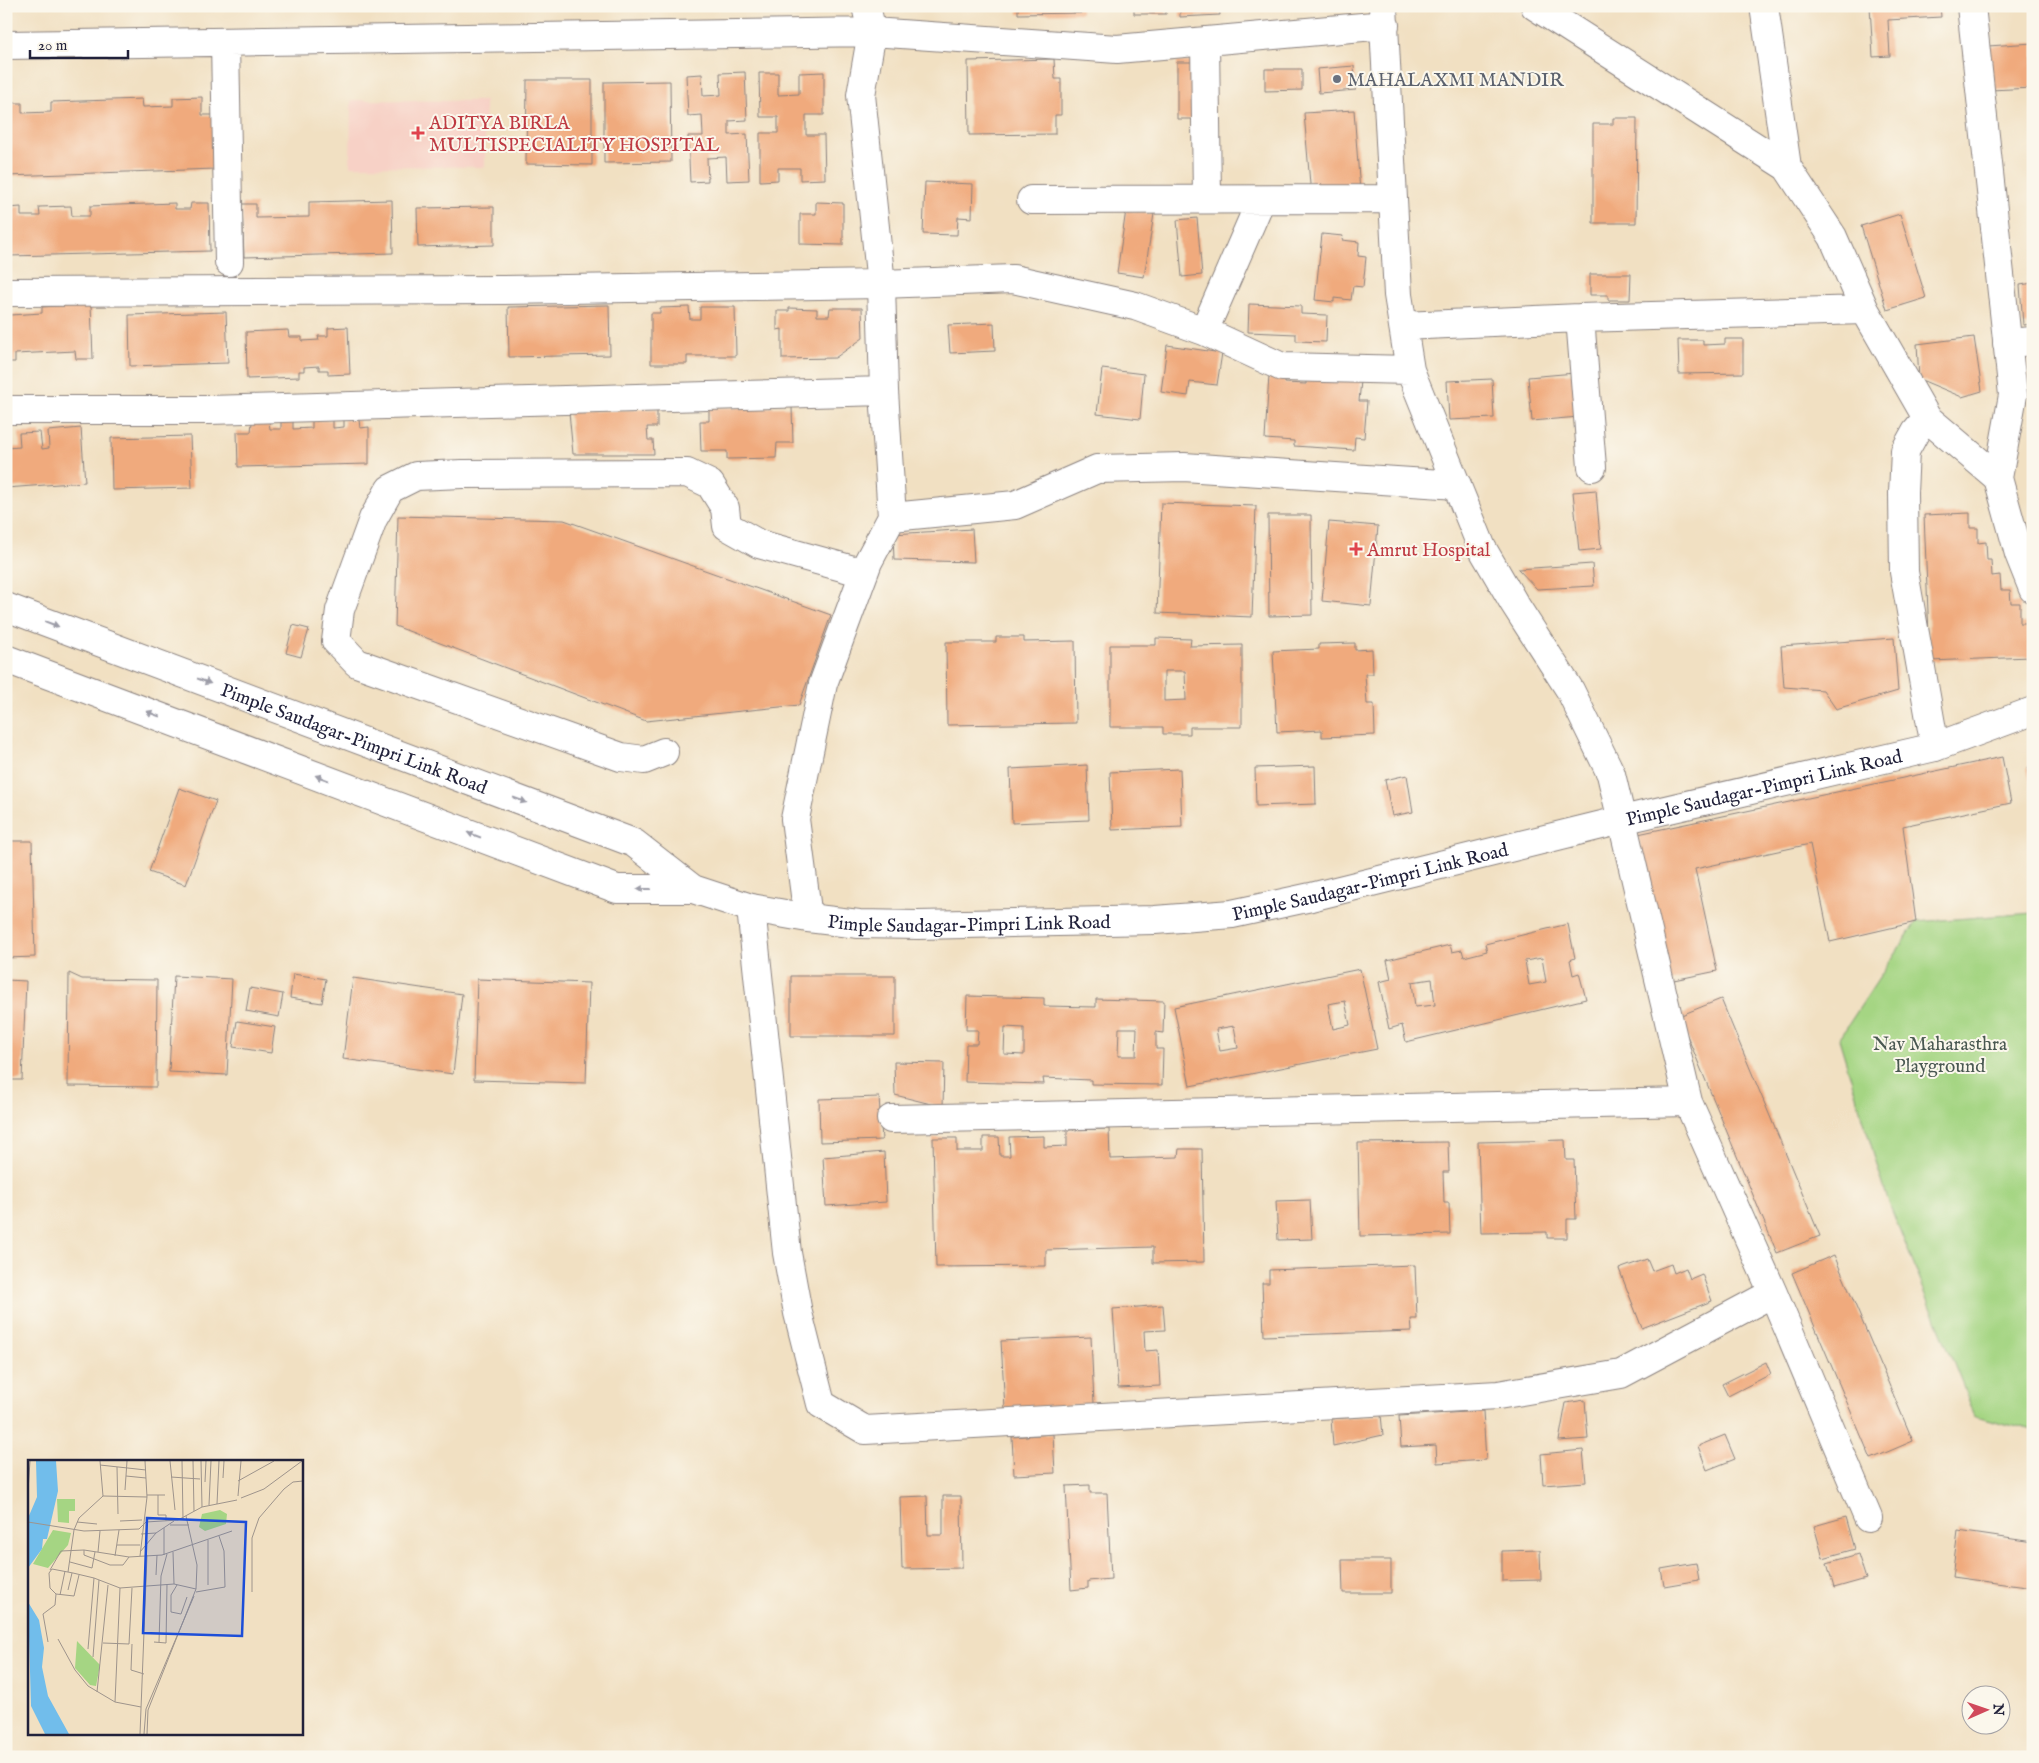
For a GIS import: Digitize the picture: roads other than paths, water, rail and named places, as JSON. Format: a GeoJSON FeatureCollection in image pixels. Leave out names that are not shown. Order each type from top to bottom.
{"type":"FeatureCollection","features":[{"type":"Feature","properties":{"kind":"street"},"geometry":{"type":"LineString","coordinates":[[1535,6],[1787,167],[1834,237],[1865,310],[1927,418],[1998,478]]}},
{"type":"Feature","properties":{"kind":"street"},"geometry":{"type":"LineString","coordinates":[[1764,6],[1787,167]]}},
{"type":"Feature","properties":{"kind":"street"},"geometry":{"type":"LineString","coordinates":[[1971,6],[2020,342],[2013,395],[1998,478],[2019,554],[2033,589]]}},
{"type":"Feature","properties":{"kind":"street"},"geometry":{"type":"LineString","coordinates":[[6,45],[225,42],[869,19],[1117,49],[1206,41],[1384,16],[1398,296],[1410,370],[1482,548],[1514,603],[1570,690],[1611,774],[1688,1102],[1773,1293],[1868,1518]]}},
{"type":"Feature","properties":{"kind":"street"},"geometry":{"type":"LineString","coordinates":[[808,918],[794,820],[823,684],[864,573],[892,517],[884,391],[881,284],[861,95],[869,19]]}},
{"type":"Feature","properties":{"kind":"street"},"geometry":{"type":"LineString","coordinates":[[1206,41],[1207,199]]}},
{"type":"Feature","properties":{"kind":"street"},"geometry":{"type":"LineString","coordinates":[[225,42],[229,262]]}},
{"type":"Feature","properties":{"kind":"street"},"geometry":{"type":"LineString","coordinates":[[1031,200],[1394,199]]}},
{"type":"Feature","properties":{"kind":"street"},"geometry":{"type":"LineString","coordinates":[[1204,331],[1261,200]]}},
{"type":"Feature","properties":{"kind":"street"},"geometry":{"type":"LineString","coordinates":[[6,292],[494,290],[1013,280],[1135,306],[1204,331],[1282,367],[1410,370]]}},
{"type":"Feature","properties":{"kind":"street"},"geometry":{"type":"LineString","coordinates":[[1403,326],[1580,318],[1865,310]]}},
{"type":"Feature","properties":{"kind":"street"},"geometry":{"type":"LineString","coordinates":[[1580,318],[1592,467]]}},
{"type":"Feature","properties":{"kind":"street"},"geometry":{"type":"LineString","coordinates":[[6,410],[209,410],[884,391]]}},
{"type":"Feature","properties":{"kind":"street"},"geometry":{"type":"LineString","coordinates":[[1927,418],[1916,431],[1905,451],[1902,493],[1904,572],[1935,747]]}},
{"type":"Feature","properties":{"kind":"street"},"geometry":{"type":"LineString","coordinates":[[892,517],[1015,504],[1098,469],[1184,467],[1456,485]]}},
{"type":"Feature","properties":{"kind":"street"},"geometry":{"type":"LineString","coordinates":[[664,752],[644,760],[621,757],[357,663],[336,641],[340,610],[373,519],[390,489],[416,476],[687,473],[710,484],[725,508],[727,526],[759,544],[864,573]]}},
{"type":"Feature","properties":{"kind":"street","name":"Pimple Saudagar-Pimpri Link Road"},"geometry":{"type":"LineString","coordinates":[[6,607],[634,843],[693,889]]}},
{"type":"Feature","properties":{"kind":"street","name":"Pimple Saudagar-Pimpri Link Road"},"geometry":{"type":"LineString","coordinates":[[6,659],[617,889],[693,889],[750,908],[859,924],[918,925],[1155,920],[1232,914],[1311,898],[1622,820],[1935,747],[2033,711]]}},
{"type":"Feature","properties":{"kind":"street"},"geometry":{"type":"LineString","coordinates":[[750,908],[787,1254],[798,1313],[821,1404],[865,1430],[1498,1395],[1621,1374],[1773,1293]]}},
{"type":"Feature","properties":{"kind":"street"},"geometry":{"type":"LineString","coordinates":[[890,1119],[1688,1102]]}},
{"type":"Feature","properties":{"kind":"place","name":"MAHALAXMI MANDIR"},"geometry":{"type":"Point","coordinates":[1337,79]}},
{"type":"Feature","properties":{"kind":"place","name":"ADITYA BIRLA MULTISPECIALITY HOSPITAL"},"geometry":{"type":"Point","coordinates":[418,133]}},
{"type":"Feature","properties":{"kind":"place","name":"Amrut Hospital"},"geometry":{"type":"Point","coordinates":[1356,549]}},
{"type":"Feature","properties":{"kind":"park label","name":"Nav Maharasthra Playground"},"geometry":{"type":"Point","coordinates":[1940,1054]}}]}
